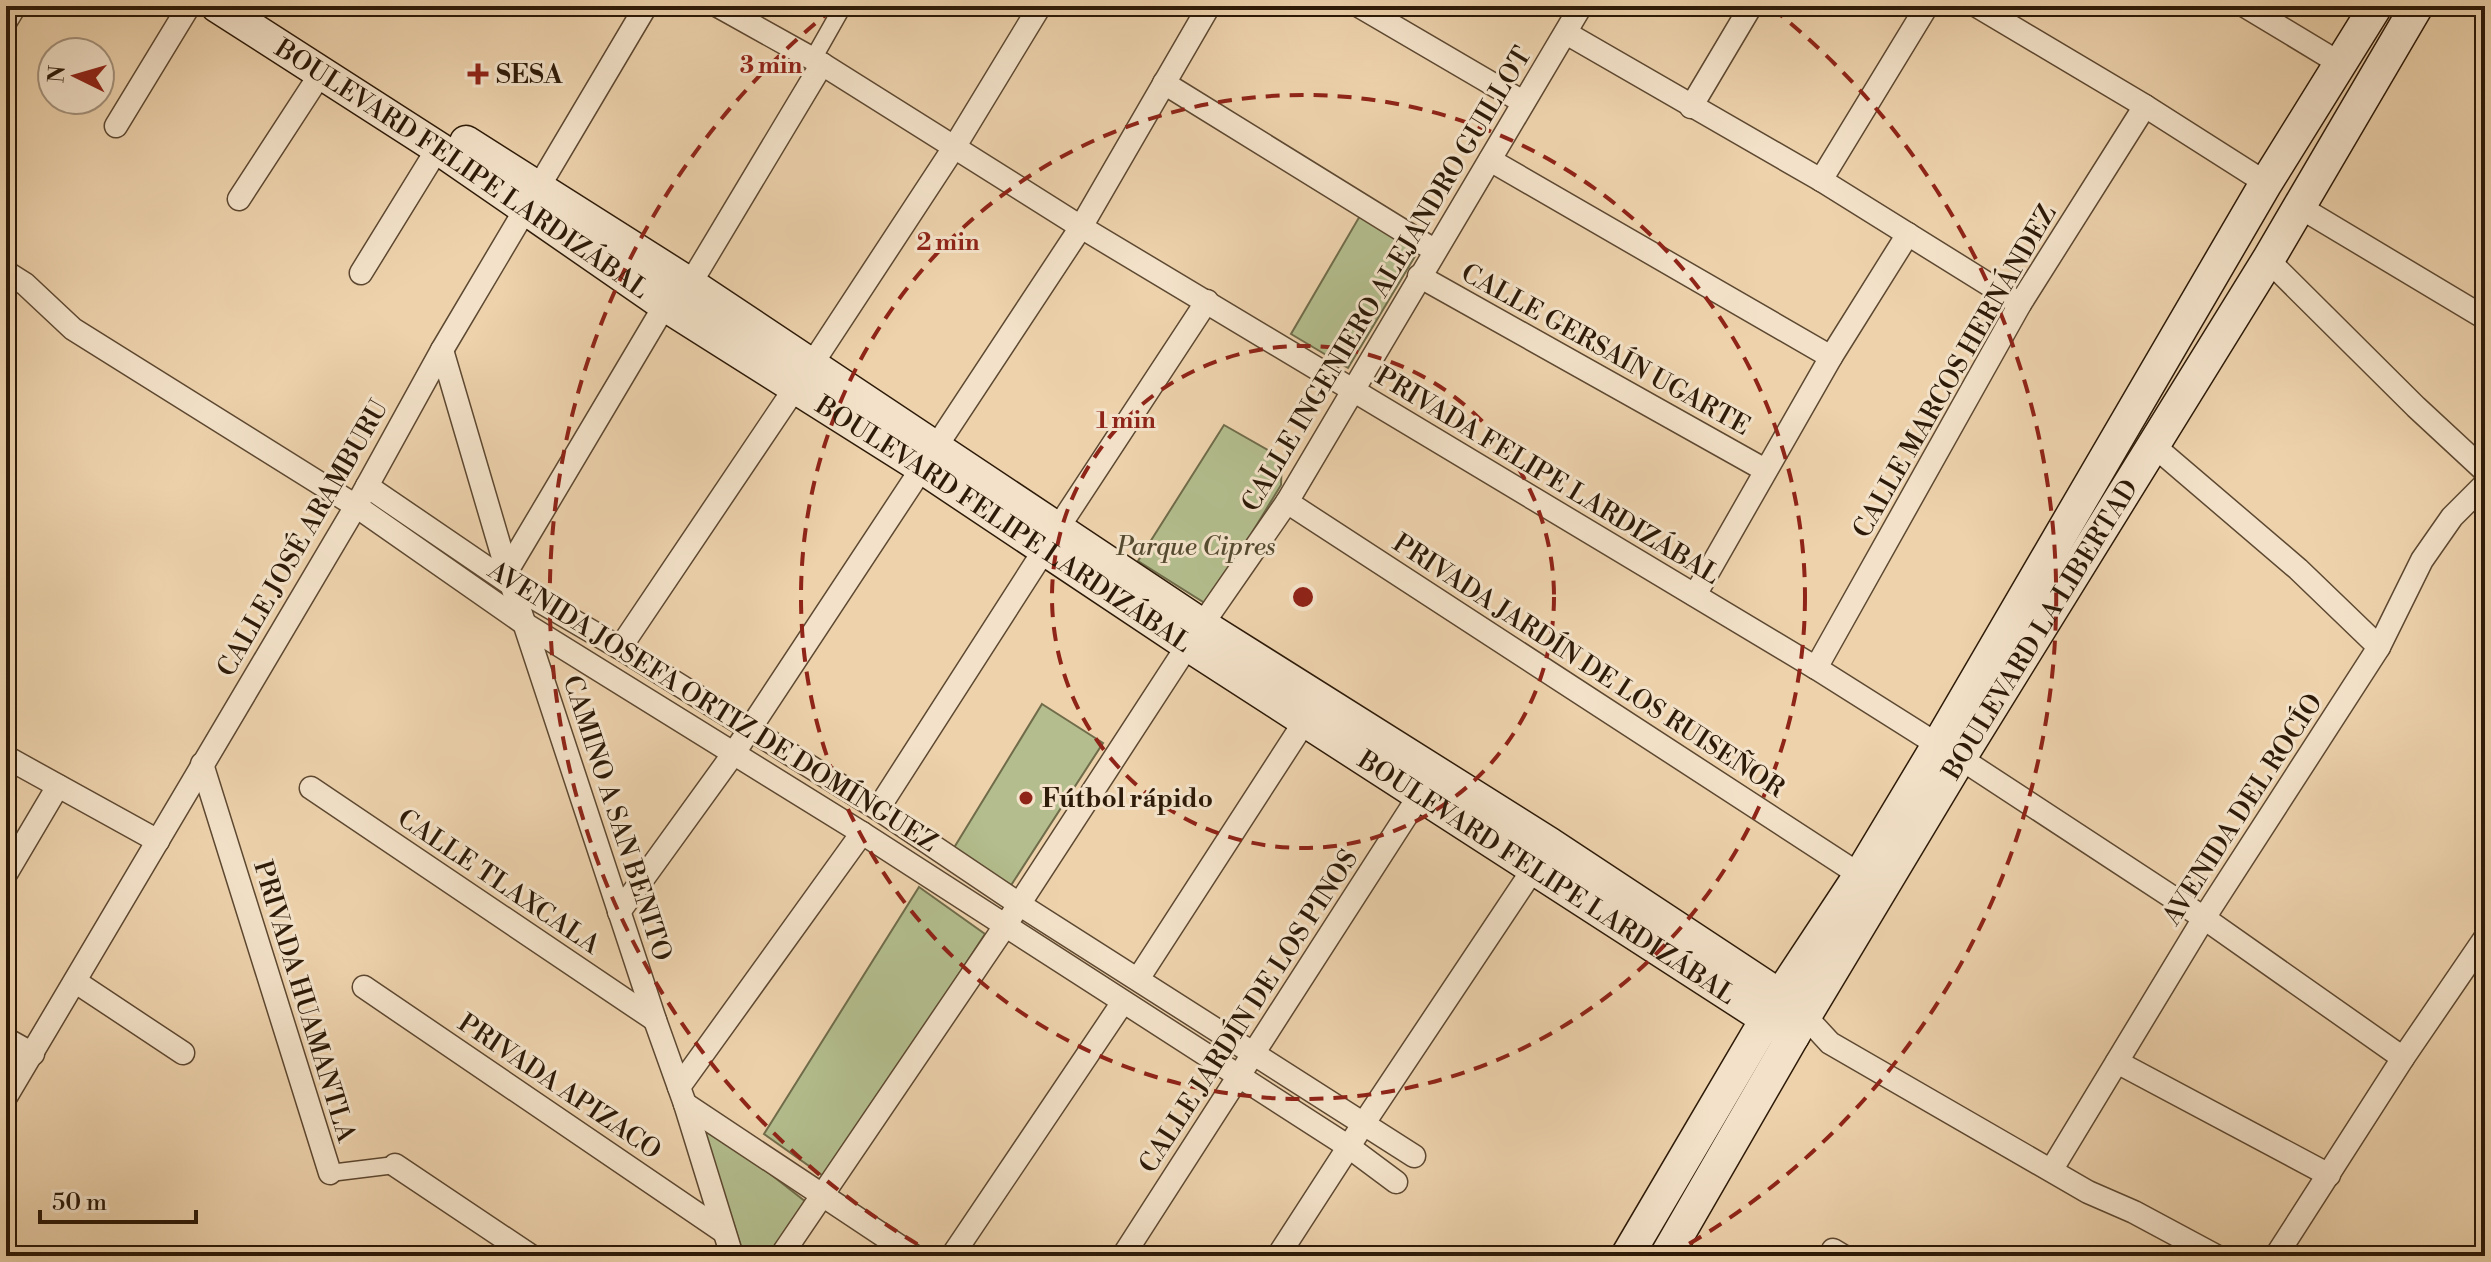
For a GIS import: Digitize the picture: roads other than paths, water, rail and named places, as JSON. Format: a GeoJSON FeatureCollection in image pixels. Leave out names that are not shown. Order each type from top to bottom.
{"type":"FeatureCollection","features":[{"type":"Feature","properties":{"kind":"main road","name":"BOULEVARD FELIPE LARDIZÁBAL"},"geometry":{"type":"LineString","coordinates":[[217,6],[309,57],[532,199],[665,305],[804,376],[1195,635],[1543,856],[1786,1017]]}},
{"type":"Feature","properties":{"kind":"main road","name":"BOULEVARD FELIPE LARDIZÁBAL"},"geometry":{"type":"LineString","coordinates":[[257,6],[309,57],[438,148],[690,284],[804,376]]}},
{"type":"Feature","properties":{"kind":"main road","name":"BOULEVARD LA LIBERTAD"},"geometry":{"type":"LineString","coordinates":[[1627,1256],[1786,1017],[1949,752],[2266,183],[2376,6]]}},
{"type":"Feature","properties":{"kind":"main road","name":"BOULEVARD LA LIBERTAD"},"geometry":{"type":"LineString","coordinates":[[1666,1256],[1860,875],[1949,752],[2154,446],[2268,260],[2417,6]]}},
{"type":"Feature","properties":{"kind":"main road","name":"BOULEVARD FELIPE LARDIZÁBAL"},"geometry":{"type":"LineString","coordinates":[[1195,635],[1305,721],[1419,796],[1543,856]]}},
{"type":"Feature","properties":{"kind":"street"},"geometry":{"type":"LineString","coordinates":[[6,21],[15,6]]}},
{"type":"Feature","properties":{"kind":"street"},"geometry":{"type":"LineString","coordinates":[[116,126],[189,6]]}},
{"type":"Feature","properties":{"kind":"street","name":"CALLE JOSÉ ARAMBURU"},"geometry":{"type":"LineString","coordinates":[[6,1097],[646,6]]}},
{"type":"Feature","properties":{"kind":"street","name":"PRIVADA FELIPE LARDIZÁBAL"},"geometry":{"type":"LineString","coordinates":[[718,6],[818,62],[1081,227],[1816,668],[2204,918],[2403,1058]]}},
{"type":"Feature","properties":{"kind":"street"},"geometry":{"type":"LineString","coordinates":[[690,284],[818,62],[843,6]]}},
{"type":"Feature","properties":{"kind":"street"},"geometry":{"type":"LineString","coordinates":[[620,648],[955,146],[1040,6]]}},
{"type":"Feature","properties":{"kind":"street"},"geometry":{"type":"LineString","coordinates":[[619,912],[734,753],[1081,227],[1209,6]]}},
{"type":"Feature","properties":{"kind":"street"},"geometry":{"type":"LineString","coordinates":[[1359,6],[1523,102]]}},
{"type":"Feature","properties":{"kind":"street","name":"CALLE INGENIERO ALEJANDRO GUILLOT"},"geometry":{"type":"LineString","coordinates":[[781,1256],[1287,502],[1581,6]]}},
{"type":"Feature","properties":{"kind":"street"},"geometry":{"type":"LineString","coordinates":[[1691,107],[1751,6]]}},
{"type":"Feature","properties":{"kind":"street"},"geometry":{"type":"LineString","coordinates":[[1821,180],[1927,6]]}},
{"type":"Feature","properties":{"kind":"street"},"geometry":{"type":"LineString","coordinates":[[1977,6],[2145,106],[2266,183]]}},
{"type":"Feature","properties":{"kind":"street"},"geometry":{"type":"LineString","coordinates":[[2245,6],[2341,64]]}},
{"type":"Feature","properties":{"kind":"street"},"geometry":{"type":"LineString","coordinates":[[1566,33],[1821,180],[2020,304]]}},
{"type":"Feature","properties":{"kind":"street"},"geometry":{"type":"LineString","coordinates":[[239,199],[309,57]]}},
{"type":"Feature","properties":{"kind":"street"},"geometry":{"type":"LineString","coordinates":[[1164,83],[1434,250]]}},
{"type":"Feature","properties":{"kind":"street","name":"CALLE MARCOS HERNÁNDEZ"},"geometry":{"type":"LineString","coordinates":[[1816,668],[2020,304],[2145,106]]}},
{"type":"Feature","properties":{"kind":"street"},"geometry":{"type":"LineString","coordinates":[[361,273],[438,148]]}},
{"type":"Feature","properties":{"kind":"street"},"geometry":{"type":"LineString","coordinates":[[1490,160],[1831,357]]}},
{"type":"Feature","properties":{"kind":"street"},"geometry":{"type":"LineString","coordinates":[[2298,206],[2485,318]]}},
{"type":"Feature","properties":{"kind":"street"},"geometry":{"type":"LineString","coordinates":[[1695,595],[1831,357],[1908,234]]}},
{"type":"Feature","properties":{"kind":"street"},"geometry":{"type":"LineString","coordinates":[[2268,260],[2485,471]]}},
{"type":"Feature","properties":{"kind":"street","name":"AVENIDA JOSEFA ORTIZ DE DOMÍNGUEZ"},"geometry":{"type":"LineString","coordinates":[[6,272],[25,284],[73,329],[361,496],[510,578],[878,809],[1019,904],[1414,1156]]}},
{"type":"Feature","properties":{"kind":"street","name":"CALLE GERSAÍN UGARTE"},"geometry":{"type":"LineString","coordinates":[[1419,276],[1765,470]]}},
{"type":"Feature","properties":{"kind":"street"},"geometry":{"type":"LineString","coordinates":[[878,809],[1207,301]]}},
{"type":"Feature","properties":{"kind":"street"},"geometry":{"type":"LineString","coordinates":[[510,578],[665,305]]}},
{"type":"Feature","properties":{"kind":"street","name":"CAMINO A SAN BENITO"},"geometry":{"type":"LineString","coordinates":[[442,350],[510,578],[732,1256]]}},
{"type":"Feature","properties":{"kind":"street"},"geometry":{"type":"LineString","coordinates":[[2154,446],[2298,569],[2379,647]]}},
{"type":"Feature","properties":{"kind":"street","name":"AVENIDA DEL ROCÍO"},"geometry":{"type":"LineString","coordinates":[[2052,1169],[2204,918],[2379,647],[2422,560],[2452,517],[2485,484]]}},
{"type":"Feature","properties":{"kind":"street","name":"AVENIDA JOSEFA ORTIZ DE DOMÍNGUEZ"},"geometry":{"type":"LineString","coordinates":[[361,496],[525,624],[862,833],[1349,1147],[1396,1182]]}},
{"type":"Feature","properties":{"kind":"street","name":"PRIVADA JARDÍN DE LOS RUISEÑOR"},"geometry":{"type":"LineString","coordinates":[[1287,502],[1860,875]]}},
{"type":"Feature","properties":{"kind":"street"},"geometry":{"type":"LineString","coordinates":[[1138,979],[1305,721]]}},
{"type":"Feature","properties":{"kind":"street"},"geometry":{"type":"LineString","coordinates":[[6,757],[158,841]]}},
{"type":"Feature","properties":{"kind":"street","name":"PRIVADA HUAMANTLA"},"geometry":{"type":"LineString","coordinates":[[202,764],[330,1173],[395,1165],[531,1256]]}},
{"type":"Feature","properties":{"kind":"street"},"geometry":{"type":"LineString","coordinates":[[6,874],[58,786]]}},
{"type":"Feature","properties":{"kind":"street","name":"CALLE TLAXCALA"},"geometry":{"type":"LineString","coordinates":[[311,788],[655,1020]]}},
{"type":"Feature","properties":{"kind":"street","name":"CALLE JARDÍN DE LOS PINOS"},"geometry":{"type":"LineString","coordinates":[[1123,1256],[1419,796]]}},
{"type":"Feature","properties":{"kind":"street"},"geometry":{"type":"LineString","coordinates":[[862,833],[682,1096],[822,1196],[914,1256]]}},
{"type":"Feature","properties":{"kind":"street"},"geometry":{"type":"LineString","coordinates":[[1278,1256],[1543,856]]}},
{"type":"Feature","properties":{"kind":"street"},"geometry":{"type":"LineString","coordinates":[[2276,1256],[2403,1058],[2485,938]]}},
{"type":"Feature","properties":{"kind":"street"},"geometry":{"type":"LineString","coordinates":[[76,982],[183,1053]]}},
{"type":"Feature","properties":{"kind":"street","name":"PRIVADA APIZACO"},"geometry":{"type":"LineString","coordinates":[[364,987],[724,1232]]}},
{"type":"Feature","properties":{"kind":"street"},"geometry":{"type":"LineString","coordinates":[[952,1256],[1123,1002]]}},
{"type":"Feature","properties":{"kind":"street"},"geometry":{"type":"LineString","coordinates":[[1786,1017],[2088,1192],[2134,1212],[2216,1256]]}},
{"type":"Feature","properties":{"kind":"street"},"geometry":{"type":"LineString","coordinates":[[6,1039],[33,1054]]}},
{"type":"Feature","properties":{"kind":"street"},"geometry":{"type":"LineString","coordinates":[[2117,1062],[2329,1175]]}},
{"type":"Feature","properties":{"kind":"place","name":"SESA"},"geometry":{"type":"Point","coordinates":[478,74]}},
{"type":"Feature","properties":{"kind":"place","name":"Fútbol rápido"},"geometry":{"type":"Point","coordinates":[1026,798]}},
{"type":"Feature","properties":{"kind":"park label","name":"Parque Cipres"},"geometry":{"type":"Point","coordinates":[1196,546]}}]}
